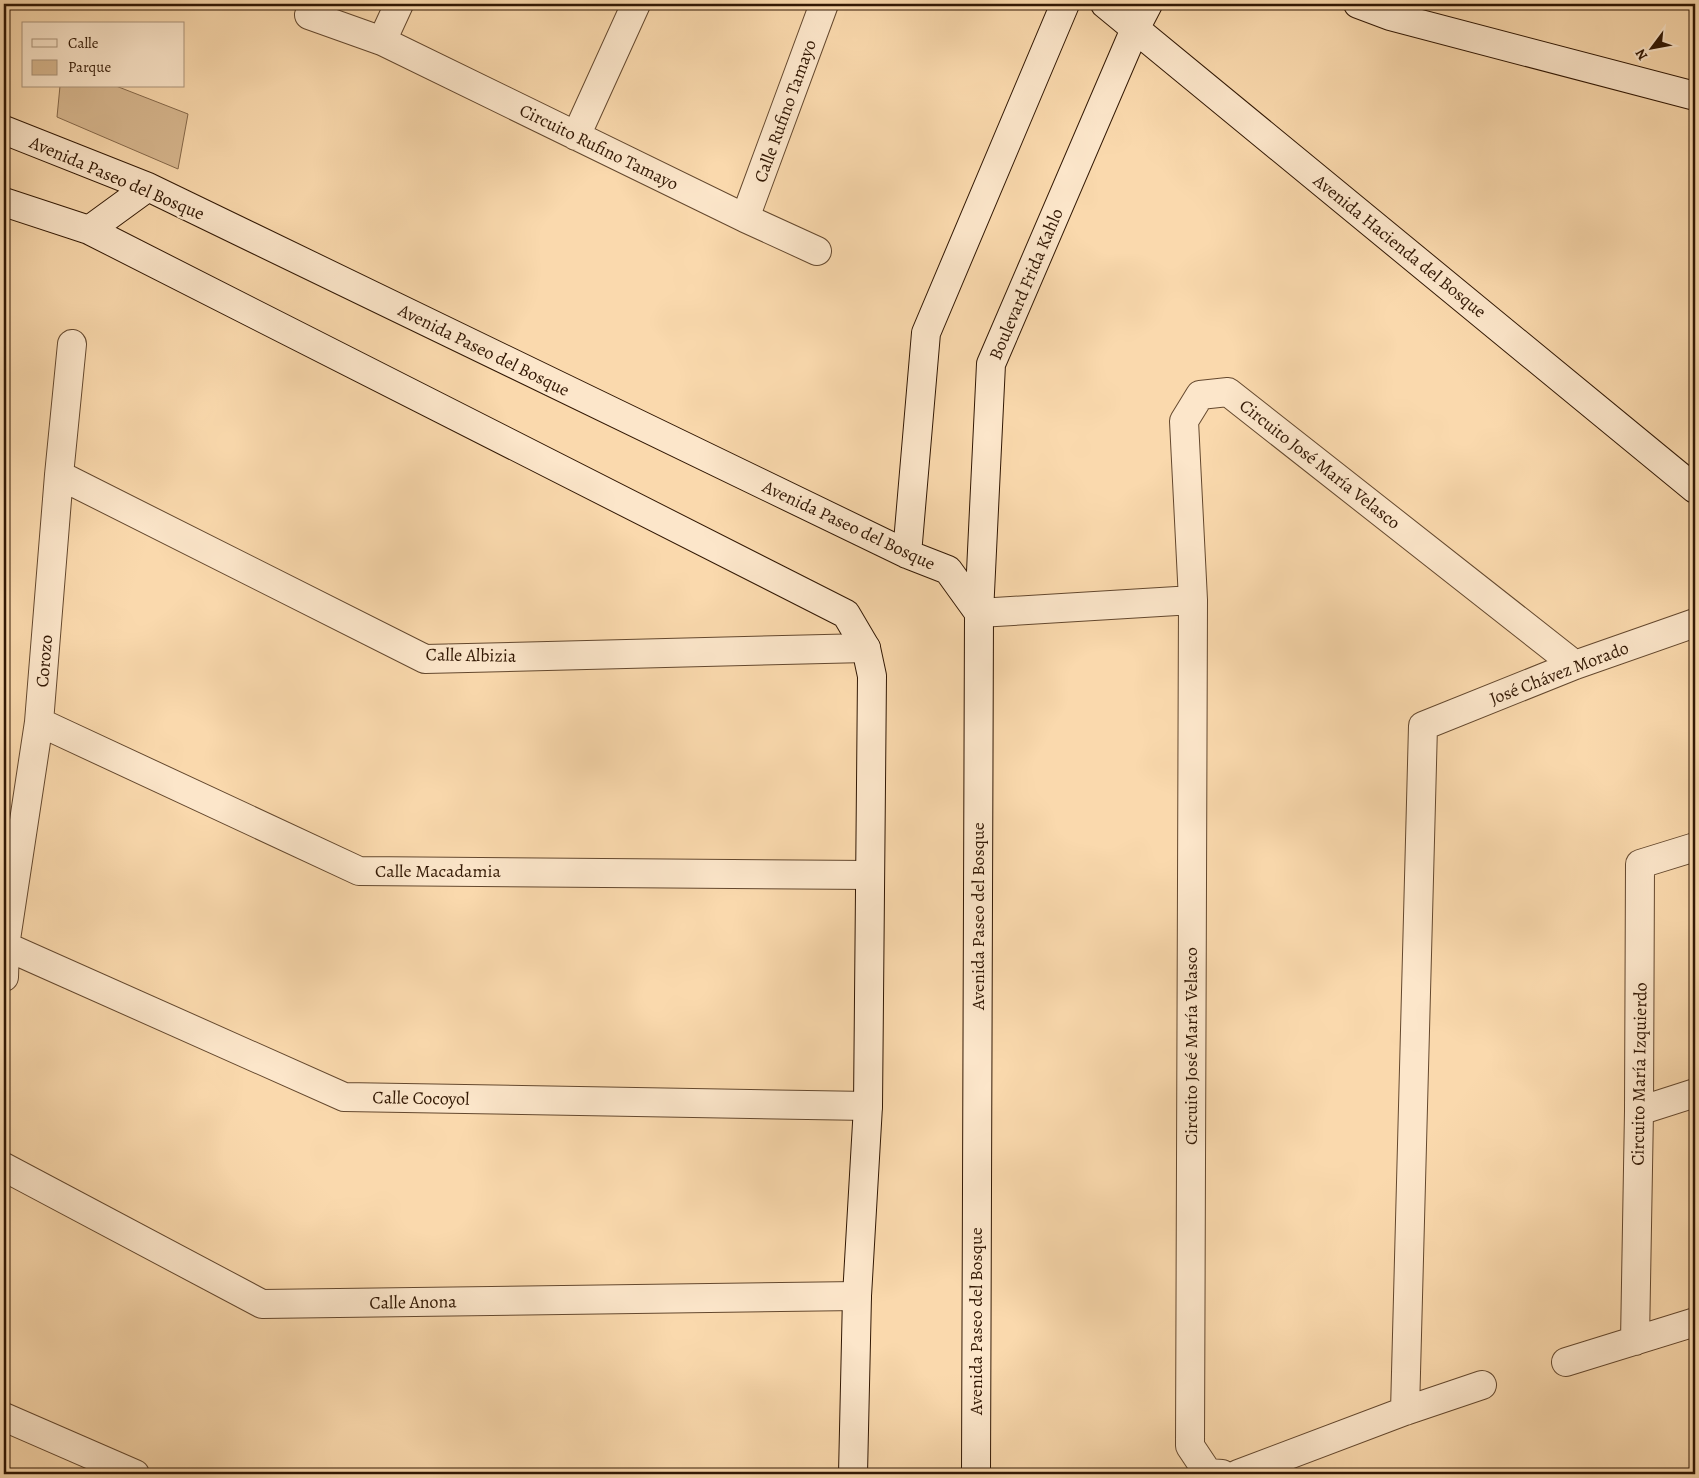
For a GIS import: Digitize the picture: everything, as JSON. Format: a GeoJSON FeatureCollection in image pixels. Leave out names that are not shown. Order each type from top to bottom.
{"type":"FeatureCollection","features":[{"type":"Feature","properties":{"kind":"street"},"geometry":{"type":"LineString","coordinates":[[382,42],[399,4]]}},
{"type":"Feature","properties":{"kind":"street"},"geometry":{"type":"LineString","coordinates":[[576,136],[636,4]]}},
{"type":"Feature","properties":{"kind":"street","name":"Calle Rufino Tamayo"},"geometry":{"type":"LineString","coordinates":[[745,218],[824,4]]}},
{"type":"Feature","properties":{"kind":"street"},"geometry":{"type":"LineString","coordinates":[[907,554],[926,333],[1065,4]]}},
{"type":"Feature","properties":{"kind":"street","name":"Avenida Hacienda del Bosque"},"geometry":{"type":"LineString","coordinates":[[1104,4],[1695,489]]}},
{"type":"Feature","properties":{"kind":"street","name":"Boulevard Frida Kahlo"},"geometry":{"type":"LineString","coordinates":[[979,613],[991,364],[1135,29],[1148,4]]}},
{"type":"Feature","properties":{"kind":"street"},"geometry":{"type":"LineString","coordinates":[[1358,4],[1390,16],[1695,96]]}},
{"type":"Feature","properties":{"kind":"street","name":"Circuito Rufino Tamayo"},"geometry":{"type":"LineString","coordinates":[[309,15],[382,42],[745,218],[818,251]]}},
{"type":"Feature","properties":{"kind":"street","name":"Avenida Paseo del Bosque"},"geometry":{"type":"LineString","coordinates":[[4,130],[148,187],[907,554],[948,570],[979,613],[976,1474]]}},
{"type":"Feature","properties":{"kind":"street"},"geometry":{"type":"LineString","coordinates":[[89,230],[148,187]]}},
{"type":"Feature","properties":{"kind":"street"},"geometry":{"type":"LineString","coordinates":[[4,202],[89,230],[846,614],[866,648],[872,676],[868,1106],[857,1296],[853,1474]]}},
{"type":"Feature","properties":{"kind":"street","name":"Corozo"},"geometry":{"type":"LineString","coordinates":[[4,977],[5,946],[39,722],[72,344]]}},
{"type":"Feature","properties":{"kind":"street","name":"Circuito José María Velasco"},"geometry":{"type":"LineString","coordinates":[[1222,1474],[1208,1473],[1190,1446],[1193,600],[1184,421],[1200,396],[1228,392],[1575,665]]}},
{"type":"Feature","properties":{"kind":"street","name":"Calle Albizia"},"geometry":{"type":"LineString","coordinates":[[59,476],[425,658],[866,648]]}},
{"type":"Feature","properties":{"kind":"street"},"geometry":{"type":"LineString","coordinates":[[979,613],[1193,600]]}},
{"type":"Feature","properties":{"kind":"street","name":"José Chávez Morado"},"geometry":{"type":"LineString","coordinates":[[1404,1411],[1424,726],[1575,665],[1695,623]]}},
{"type":"Feature","properties":{"kind":"street","name":"Calle Macadamia"},"geometry":{"type":"LineString","coordinates":[[39,722],[359,871],[870,875]]}},
{"type":"Feature","properties":{"kind":"street","name":"Circuito María Izquierdo"},"geometry":{"type":"LineString","coordinates":[[1635,1341],[1639,1111],[1640,864],[1695,848]]}},
{"type":"Feature","properties":{"kind":"street","name":"Calle Cocoyol"},"geometry":{"type":"LineString","coordinates":[[5,946],[344,1096],[868,1106]]}},
{"type":"Feature","properties":{"kind":"street"},"geometry":{"type":"LineString","coordinates":[[1639,1111],[1695,1094]]}},
{"type":"Feature","properties":{"kind":"street","name":"Calle Anona"},"geometry":{"type":"LineString","coordinates":[[4,1167],[262,1304],[857,1296]]}},
{"type":"Feature","properties":{"kind":"street"},"geometry":{"type":"LineString","coordinates":[[1566,1362],[1695,1322]]}},
{"type":"Feature","properties":{"kind":"street"},"geometry":{"type":"LineString","coordinates":[[1238,1474],[1404,1411],[1482,1384]]}},
{"type":"Feature","properties":{"kind":"street"},"geometry":{"type":"LineString","coordinates":[[4,1417],[135,1474]]}},
{"type":"Feature","properties":{"kind":"green space"},"geometry":{"type":"Polygon","coordinates":[[[60,88],[121,88],[188,114],[178,169],[57,117],[60,88]]]}}]}
